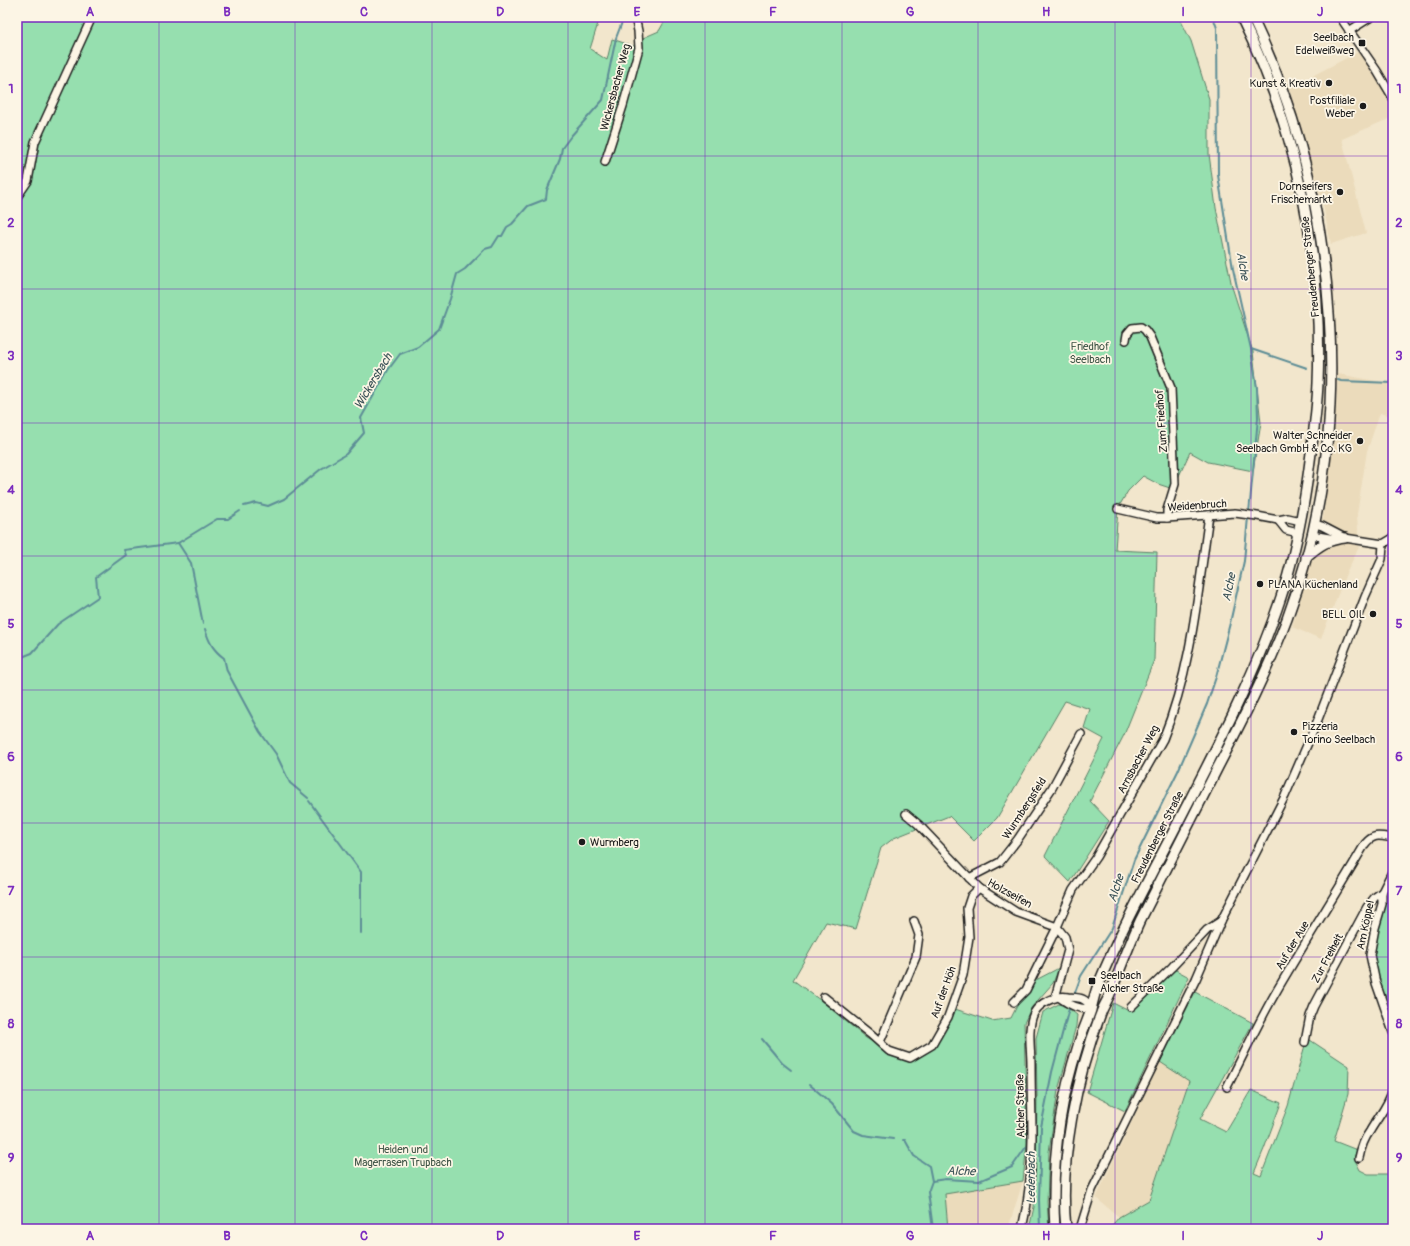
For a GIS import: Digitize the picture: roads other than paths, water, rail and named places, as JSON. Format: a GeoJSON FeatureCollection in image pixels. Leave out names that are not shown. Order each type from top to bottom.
{"type":"FeatureCollection","features":[{"type":"Feature","properties":{"kind":"main road","name":"Freudenberger Straße"},"geometry":{"type":"LineString","coordinates":[[1055,1229],[1054,1181],[1060,1118],[1074,1059],[1097,987],[1116,946],[1229,723],[1265,641],[1282,596],[1301,521],[1309,471],[1317,409],[1319,342],[1317,298],[1312,256],[1300,186],[1285,129],[1266,76],[1241,17]]}},
{"type":"Feature","properties":{"kind":"main road","name":"Freudenberger Straße"},"geometry":{"type":"LineString","coordinates":[[1066,1229],[1064,1183],[1074,1107],[1088,1050],[1101,1012],[1109,996],[1128,945],[1238,728],[1286,620],[1315,524],[1322,481],[1330,409],[1329,342],[1323,254],[1310,183],[1294,125],[1276,71],[1252,17]]}},
{"type":"Feature","properties":{"kind":"main road"},"geometry":{"type":"LineString","coordinates":[[1301,521],[1315,524]]}},
{"type":"Feature","properties":{"kind":"main road"},"geometry":{"type":"LineString","coordinates":[[1298,533],[1312,535]]}},
{"type":"Feature","properties":{"kind":"main road"},"geometry":{"type":"LineString","coordinates":[[1306,557],[1318,547],[1329,541],[1345,538]]}},
{"type":"Feature","properties":{"kind":"main road"},"geometry":{"type":"LineString","coordinates":[[1091,1008],[1101,1012]]}},
{"type":"Feature","properties":{"kind":"street"},"geometry":{"type":"LineString","coordinates":[[17,197],[28,181],[35,142],[92,17]]}},
{"type":"Feature","properties":{"kind":"street","name":"Wickersbacher Weg"},"geometry":{"type":"LineString","coordinates":[[605,162],[623,106],[639,48],[635,17]]}},
{"type":"Feature","properties":{"kind":"street"},"geometry":{"type":"LineString","coordinates":[[1340,17],[1377,71],[1393,98]]}},
{"type":"Feature","properties":{"kind":"street"},"geometry":{"type":"LineString","coordinates":[[1349,31],[1371,17]]}},
{"type":"Feature","properties":{"kind":"street","name":"Zum Friedhof"},"geometry":{"type":"LineString","coordinates":[[1126,340],[1127,334],[1132,328],[1135,327],[1145,330],[1156,349],[1171,388],[1175,484],[1167,518]]}},
{"type":"Feature","properties":{"kind":"street","name":"Weidenbruch"},"geometry":{"type":"LineString","coordinates":[[1118,509],[1157,518],[1228,513],[1249,514],[1278,520],[1288,518],[1301,521]]}},
{"type":"Feature","properties":{"kind":"street","name":"Arnsbacher Weg"},"geometry":{"type":"LineString","coordinates":[[1014,1002],[1026,990],[1057,927],[1073,890],[1096,857],[1163,739],[1184,674],[1209,515]]}},
{"type":"Feature","properties":{"kind":"street","name":"Weidenbruch"},"geometry":{"type":"LineString","coordinates":[[1278,520],[1286,530],[1298,533]]}},
{"type":"Feature","properties":{"kind":"street"},"geometry":{"type":"LineString","coordinates":[[1315,524],[1345,538],[1383,544],[1393,538]]}},
{"type":"Feature","properties":{"kind":"street"},"geometry":{"type":"LineString","coordinates":[[1312,535],[1336,539]]}},
{"type":"Feature","properties":{"kind":"street"},"geometry":{"type":"LineString","coordinates":[[1080,1229],[1092,1190],[1196,979],[1221,921],[1285,796],[1300,762],[1365,597],[1382,559],[1383,544]]}},
{"type":"Feature","properties":{"kind":"street","name":"Wurmbergsfeld"},"geometry":{"type":"LineString","coordinates":[[969,878],[1000,862],[1018,839],[1052,788],[1080,734]]}},
{"type":"Feature","properties":{"kind":"street","name":"Holzseifen"},"geometry":{"type":"LineString","coordinates":[[906,814],[918,824],[979,888],[1016,912],[1057,927]]}},
{"type":"Feature","properties":{"kind":"street","name":"Auf der Aue"},"geometry":{"type":"LineString","coordinates":[[1227,1087],[1275,994],[1365,844],[1370,838],[1375,836],[1393,838]]}},
{"type":"Feature","properties":{"kind":"street","name":"Am Köppel"},"geometry":{"type":"LineString","coordinates":[[1393,870],[1382,892],[1382,904],[1375,928],[1370,955],[1376,983],[1393,1032]]}},
{"type":"Feature","properties":{"kind":"street","name":"Auf der Höh"},"geometry":{"type":"LineString","coordinates":[[824,997],[889,1051],[910,1058],[932,1045],[948,1017],[963,975],[969,937],[967,908],[971,896],[979,888]]}},
{"type":"Feature","properties":{"kind":"street","name":"Zur Freiheit"},"geometry":{"type":"LineString","coordinates":[[1305,1042],[1310,1016],[1324,984],[1367,907],[1375,897],[1382,892]]}},
{"type":"Feature","properties":{"kind":"street"},"geometry":{"type":"LineString","coordinates":[[880,1042],[916,957],[919,935],[914,921]]}},
{"type":"Feature","properties":{"kind":"street"},"geometry":{"type":"LineString","coordinates":[[1131,1007],[1207,930],[1221,921]]}},
{"type":"Feature","properties":{"kind":"street"},"geometry":{"type":"LineString","coordinates":[[1057,927],[1065,937],[1068,950],[1061,998]]}},
{"type":"Feature","properties":{"kind":"street"},"geometry":{"type":"LineString","coordinates":[[1061,998],[1084,999],[1091,1008],[1086,1010],[1061,998]]}},
{"type":"Feature","properties":{"kind":"street","name":"Alcher Straße"},"geometry":{"type":"LineString","coordinates":[[1022,1229],[1028,1196],[1032,1159],[1031,1028],[1035,1012],[1044,1003],[1061,998]]}},
{"type":"Feature","properties":{"kind":"street"},"geometry":{"type":"LineString","coordinates":[[1359,1158],[1369,1131],[1385,1107],[1393,1089]]}},
{"type":"Feature","properties":{"kind":"waterway","name":"Wickersbach"},"geometry":{"type":"LineString","coordinates":[[244,506],[256,503],[268,506],[284,499],[321,469],[346,454],[364,433],[361,418],[388,370],[400,354],[418,347],[439,329],[457,274],[465,269],[485,249],[492,247],[499,236],[502,236],[507,227],[512,224],[528,206],[546,199],[547,190],[560,159],[562,148],[603,100],[616,38],[624,17]]}},
{"type":"Feature","properties":{"kind":"waterway","name":"Alche"},"geometry":{"type":"LineString","coordinates":[[1213,17],[1217,28],[1218,175],[1233,269],[1251,349],[1257,388],[1258,418],[1249,513]]}},
{"type":"Feature","properties":{"kind":"waterway"},"geometry":{"type":"LineString","coordinates":[[1251,349],[1307,368]]}},
{"type":"Feature","properties":{"kind":"waterway"},"geometry":{"type":"LineString","coordinates":[[1338,380],[1393,383]]}},
{"type":"Feature","properties":{"kind":"waterway","name":"Wickersbach"},"geometry":{"type":"LineString","coordinates":[[17,664],[19,663],[17,659],[32,653],[58,624],[98,597],[96,577],[126,555],[124,550],[178,543],[217,519],[228,519],[240,511]]}},
{"type":"Feature","properties":{"kind":"waterway","name":"Alche"},"geometry":{"type":"LineString","coordinates":[[1040,1229],[1039,1200],[1041,1127],[1052,1072],[1068,1012],[1081,976],[1112,928],[1134,860],[1178,771],[1207,704],[1216,677],[1230,623],[1244,561],[1248,517]]}},
{"type":"Feature","properties":{"kind":"waterway"},"geometry":{"type":"LineString","coordinates":[[178,543],[191,563],[203,624]]}},
{"type":"Feature","properties":{"kind":"waterway"},"geometry":{"type":"LineString","coordinates":[[205,629],[212,645],[224,658],[227,671],[260,732],[276,754],[290,783],[308,798]]}},
{"type":"Feature","properties":{"kind":"waterway"},"geometry":{"type":"LineString","coordinates":[[309,801],[361,872],[361,933]]}},
{"type":"Feature","properties":{"kind":"waterway"},"geometry":{"type":"LineString","coordinates":[[762,1039],[782,1063],[791,1070]]}},
{"type":"Feature","properties":{"kind":"waterway"},"geometry":{"type":"LineString","coordinates":[[809,1084],[832,1104],[854,1131],[863,1135],[893,1139]]}},
{"type":"Feature","properties":{"kind":"waterway"},"geometry":{"type":"LineString","coordinates":[[903,1140],[905,1140],[914,1156],[929,1166],[932,1181]]}},
{"type":"Feature","properties":{"kind":"waterway","name":"Alche"},"geometry":{"type":"LineString","coordinates":[[933,1229],[928,1192],[932,1181],[946,1179],[979,1181],[1012,1167],[1026,1147]]}},
{"type":"Feature","properties":{"kind":"place","name":"Seelbach Edelweißweg"},"geometry":{"type":"Point","coordinates":[1362,43]}},
{"type":"Feature","properties":{"kind":"place","name":"Kunst & Kreativ"},"geometry":{"type":"Point","coordinates":[1329,83]}},
{"type":"Feature","properties":{"kind":"place","name":"Postfiliale Weber"},"geometry":{"type":"Point","coordinates":[1363,106]}},
{"type":"Feature","properties":{"kind":"place","name":"Dornseifers Frischemarkt"},"geometry":{"type":"Point","coordinates":[1340,192]}},
{"type":"Feature","properties":{"kind":"place","name":"Walter Schneider Seelbach GmbH & Co. KG"},"geometry":{"type":"Point","coordinates":[1360,441]}},
{"type":"Feature","properties":{"kind":"place","name":"PLANA Küchenland"},"geometry":{"type":"Point","coordinates":[1260,584]}},
{"type":"Feature","properties":{"kind":"place","name":"BELL OIL"},"geometry":{"type":"Point","coordinates":[1373,614]}},
{"type":"Feature","properties":{"kind":"place","name":"Pizzeria Torino Seelbach"},"geometry":{"type":"Point","coordinates":[1294,732]}},
{"type":"Feature","properties":{"kind":"place","name":"Wurmberg"},"geometry":{"type":"Point","coordinates":[582,842]}},
{"type":"Feature","properties":{"kind":"place","name":"Seelbach Alcher Straße"},"geometry":{"type":"Point","coordinates":[1092,981]}},
{"type":"Feature","properties":{"kind":"park label","name":"Friedhof Seelbach"},"geometry":{"type":"Point","coordinates":[1090,352]}},
{"type":"Feature","properties":{"kind":"park label","name":"Heiden und Magerrasen Trupbach"},"geometry":{"type":"Point","coordinates":[403,1155]}},
{"type":"Feature","properties":{"kind":"water label","name":"Lederbach"},"geometry":{"type":"Point","coordinates":[1031,1178]}}]}
